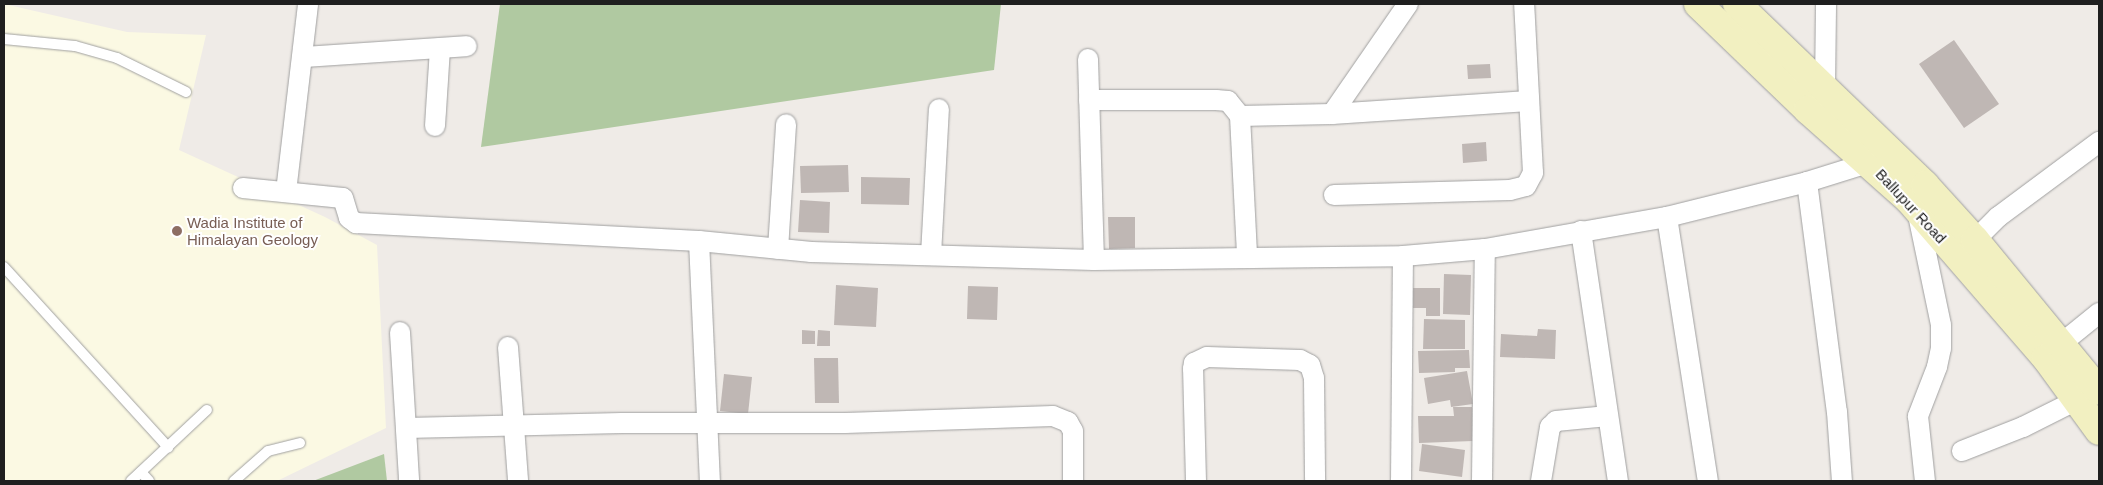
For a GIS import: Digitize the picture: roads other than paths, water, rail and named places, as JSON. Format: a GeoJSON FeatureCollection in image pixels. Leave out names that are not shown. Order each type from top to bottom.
{"type":"FeatureCollection","features":[{"type":"Feature","properties":{"kind":"main road","name":"Ballupur Road"},"geometry":{"type":"LineString","coordinates":[[1698,4],[1808,110],[1881,158],[1975,240],[2062,343],[2088,396],[2099,431]]}},
{"type":"Feature","properties":{"kind":"main road","name":"Ballupur Road"},"geometry":{"type":"LineString","coordinates":[[1737,4],[1825,88],[1881,158],[1917,210],[2046,358],[2088,396]]}},
{"type":"Feature","properties":{"kind":"street"},"geometry":{"type":"LineString","coordinates":[[286,192],[308,4]]}},
{"type":"Feature","properties":{"kind":"street"},"geometry":{"type":"LineString","coordinates":[[1332,114],[1408,4]]}},
{"type":"Feature","properties":{"kind":"street"},"geometry":{"type":"LineString","coordinates":[[1334,195],[1510,190],[1526,186],[1533,173],[1524,4]]}},
{"type":"Feature","properties":{"kind":"street"},"geometry":{"type":"LineString","coordinates":[[1808,110],[1825,88],[1826,4]]}},
{"type":"Feature","properties":{"kind":"street"},"geometry":{"type":"LineString","coordinates":[[303,56],[467,46]]}},
{"type":"Feature","properties":{"kind":"street"},"geometry":{"type":"LineString","coordinates":[[435,126],[440,48]]}},
{"type":"Feature","properties":{"kind":"street"},"geometry":{"type":"LineString","coordinates":[[1088,59],[1094,260]]}},
{"type":"Feature","properties":{"kind":"street"},"geometry":{"type":"LineString","coordinates":[[1089,100],[1228,101],[1240,116],[1248,256]]}},
{"type":"Feature","properties":{"kind":"street"},"geometry":{"type":"LineString","coordinates":[[1240,116],[1332,114],[1529,101]]}},
{"type":"Feature","properties":{"kind":"street"},"geometry":{"type":"LineString","coordinates":[[931,255],[939,109]]}},
{"type":"Feature","properties":{"kind":"street"},"geometry":{"type":"LineString","coordinates":[[778,249],[786,124]]}},
{"type":"Feature","properties":{"kind":"street"},"geometry":{"type":"LineString","coordinates":[[1975,240],[1998,216],[2099,142]]}},
{"type":"Feature","properties":{"kind":"street"},"geometry":{"type":"LineString","coordinates":[[243,188],[343,198],[349,218],[356,223],[699,241],[778,249],[1094,260],[1248,256],[1403,256],[1485,249],[1667,217],[1807,182],[1881,158]]}},
{"type":"Feature","properties":{"kind":"street"},"geometry":{"type":"LineString","coordinates":[[1807,182],[1838,412],[1842,481]]}},
{"type":"Feature","properties":{"kind":"street"},"geometry":{"type":"LineString","coordinates":[[1917,210],[1941,333],[1936,367],[1918,416],[1925,481]]}},
{"type":"Feature","properties":{"kind":"street"},"geometry":{"type":"LineString","coordinates":[[1667,217],[1708,481]]}},
{"type":"Feature","properties":{"kind":"street"},"geometry":{"type":"LineString","coordinates":[[1581,231],[1618,481]]}},
{"type":"Feature","properties":{"kind":"street"},"geometry":{"type":"LineString","coordinates":[[699,241],[709,424],[710,481]]}},
{"type":"Feature","properties":{"kind":"street"},"geometry":{"type":"LineString","coordinates":[[1482,481],[1485,249]]}},
{"type":"Feature","properties":{"kind":"street"},"geometry":{"type":"LineString","coordinates":[[1401,481],[1403,256]]}},
{"type":"Feature","properties":{"kind":"street"},"geometry":{"type":"LineString","coordinates":[[2062,343],[2099,313]]}},
{"type":"Feature","properties":{"kind":"street"},"geometry":{"type":"LineString","coordinates":[[400,332],[409,481]]}},
{"type":"Feature","properties":{"kind":"street"},"geometry":{"type":"LineString","coordinates":[[508,347],[512,425],[518,481]]}},
{"type":"Feature","properties":{"kind":"street"},"geometry":{"type":"LineString","coordinates":[[1196,481],[1194,363],[1207,357],[1300,360],[1310,365],[1314,378],[1315,481]]}},
{"type":"Feature","properties":{"kind":"street"},"geometry":{"type":"LineString","coordinates":[[1962,451],[2023,427],[2088,396]]}},
{"type":"Feature","properties":{"kind":"street"},"geometry":{"type":"LineString","coordinates":[[406,428],[512,425],[709,424],[1053,416],[1068,422],[1073,430],[1073,481]]}},
{"type":"Feature","properties":{"kind":"street"},"geometry":{"type":"LineString","coordinates":[[1541,481],[1550,427],[1556,421],[1608,416]]}},
{"type":"Feature","properties":{"kind":"lane"},"geometry":{"type":"LineString","coordinates":[[4,39],[39,40],[100,53],[149,71],[186,92]]}},
{"type":"Feature","properties":{"kind":"lane"},"geometry":{"type":"LineString","coordinates":[[4,267],[168,448]]}},
{"type":"Feature","properties":{"kind":"lane"},"geometry":{"type":"LineString","coordinates":[[131,481],[207,410]]}},
{"type":"Feature","properties":{"kind":"lane"},"geometry":{"type":"LineString","coordinates":[[234,481],[268,451],[300,443]]}},
{"type":"Feature","properties":{"kind":"lane"},"geometry":{"type":"LineString","coordinates":[[141,472],[149,481]]}},
{"type":"Feature","properties":{"kind":"place","name":"Wadia Institute of Himalayan Geology"},"geometry":{"type":"Point","coordinates":[177,231]}}]}
